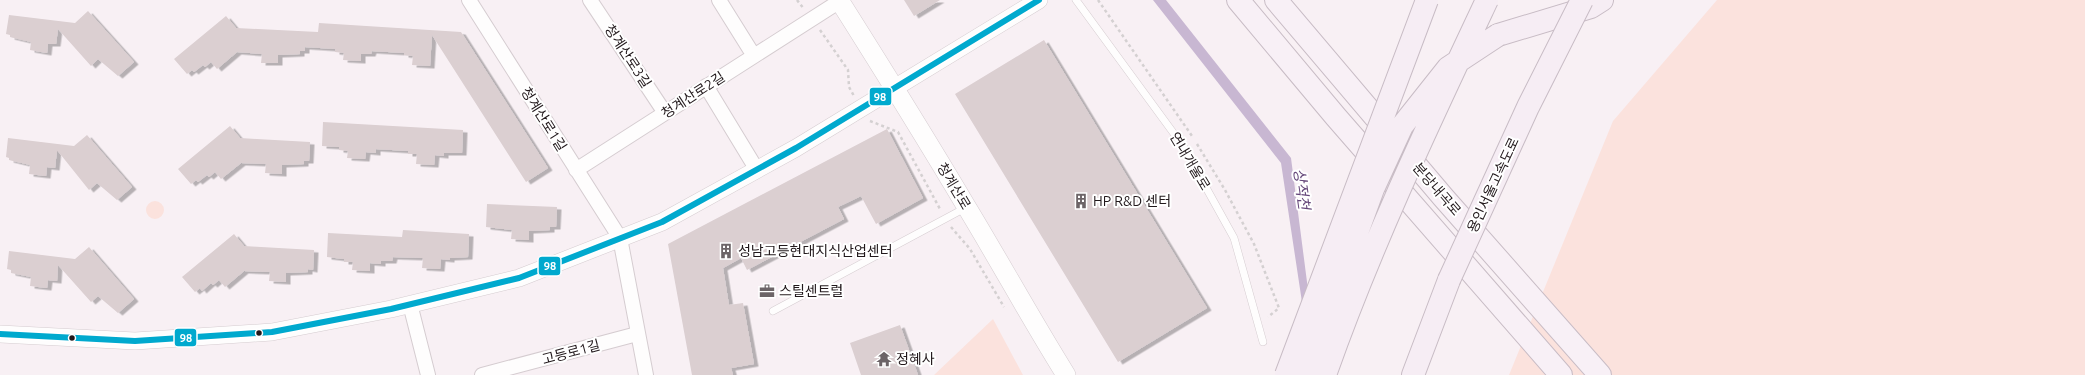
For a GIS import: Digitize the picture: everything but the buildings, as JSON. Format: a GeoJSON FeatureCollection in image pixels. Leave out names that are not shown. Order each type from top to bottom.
{"type":"FeatureCollection","features":[{"type":"Feature","properties":{"kind":"highway","name":"분당내곡로"},"geometry":{"type":"LineString","coordinates":[[1238,0],[1336,117],[1561,375]]}},
{"type":"Feature","properties":{"kind":"highway","name":"분당내곡로"},"geometry":{"type":"LineString","coordinates":[[1276,0],[1443,197],[1600,375]]}},
{"type":"Feature","properties":{"kind":"highway"},"geometry":{"type":"LineString","coordinates":[[1286,375],[1427,0]]}},
{"type":"Feature","properties":{"kind":"highway"},"geometry":{"type":"LineString","coordinates":[[1325,375],[1344,320],[1411,164],[1487,0]]}},
{"type":"Feature","properties":{"kind":"highway","name":"용인서울고속도로"},"geometry":{"type":"LineString","coordinates":[[1413,375],[1449,280],[1528,107],[1582,0]]}},
{"type":"Feature","properties":{"kind":"highway"},"geometry":{"type":"LineString","coordinates":[[1305,375],[1373,189],[1402,126],[1448,68],[1498,35],[1591,7],[1602,0]]}},
{"type":"Feature","properties":{"kind":"main road","name":"청계산로"},"geometry":{"type":"LineString","coordinates":[[839,1],[896,89],[967,207],[1020,301],[1066,375]]}},
{"type":"Feature","properties":{"kind":"street","name":"청계산로1길"},"geometry":{"type":"LineString","coordinates":[[469,0],[620,238]]}},
{"type":"Feature","properties":{"kind":"street","name":"청계산로3길"},"geometry":{"type":"LineString","coordinates":[[590,0],[665,113]]}},
{"type":"Feature","properties":{"kind":"street"},"geometry":{"type":"LineString","coordinates":[[719,0],[754,56]]}},
{"type":"Feature","properties":{"kind":"street"},"geometry":{"type":"LineString","coordinates":[[0,334],[135,341],[264,332],[410,304],[519,278],[662,222],[757,170],[861,110],[1039,0]]}},
{"type":"Feature","properties":{"kind":"street","name":"청계산로2길"},"geometry":{"type":"LineString","coordinates":[[576,170],[839,1]]}},
{"type":"Feature","properties":{"kind":"street"},"geometry":{"type":"LineString","coordinates":[[706,86],[757,170]]}},
{"type":"Feature","properties":{"kind":"street"},"geometry":{"type":"LineString","coordinates":[[620,238],[646,375]]}},
{"type":"Feature","properties":{"kind":"street"},"geometry":{"type":"LineString","coordinates":[[410,304],[428,375]]}},
{"type":"Feature","properties":{"kind":"street","name":"고등로1길"},"geometry":{"type":"LineString","coordinates":[[482,375],[527,369],[637,334]]}},
{"type":"Feature","properties":{"kind":"lane","name":"연내개울로"},"geometry":{"type":"LineString","coordinates":[[1076,0],[1183,146],[1231,232],[1234,238],[1263,342]]}},
{"type":"Feature","properties":{"kind":"lane"},"geometry":{"type":"LineString","coordinates":[[773,310],[967,207]]}},
{"type":"Feature","properties":{"kind":"path"},"geometry":{"type":"LineString","coordinates":[[797,0],[848,70],[849,87],[861,110],[869,121],[898,132],[945,219],[970,249]]}},
{"type":"Feature","properties":{"kind":"shaded area"},"geometry":{"type":"Polygon","coordinates":[[[1153,0],[1166,0],[1291,158],[1319,375],[1313,375],[1281,163],[1153,0]]]}},
{"type":"Feature","properties":{"kind":"shaded area"},"geometry":{"type":"Polygon","coordinates":[[[1717,0],[2085,0],[2085,375],[1509,375],[1613,121],[1717,0]]]}},
{"type":"Feature","properties":{"kind":"shaded area"},"geometry":{"type":"Polygon","coordinates":[[[155,201],[161,204],[164,210],[161,216],[155,219],[149,216],[146,210],[149,204],[155,201]]]}},
{"type":"Feature","properties":{"kind":"shaded area"},"geometry":{"type":"Polygon","coordinates":[[[993,319],[1023,375],[934,375],[993,319]]]}},
{"type":"Feature","properties":{"kind":"transit line","name":"98"},"geometry":{"type":"LineString","coordinates":[[0,334],[135,341],[272,332],[391,309],[519,278],[662,222],[796,148],[1039,0]]}},
{"type":"Feature","properties":{"kind":"place","name":"HP R&D 센터"},"geometry":{"type":"Point","coordinates":[1081,201]}},
{"type":"Feature","properties":{"kind":"place","name":"성남고등현대지식산업센터"},"geometry":{"type":"Point","coordinates":[726,251]}},
{"type":"Feature","properties":{"kind":"place","name":"스틸센트럴"},"geometry":{"type":"Point","coordinates":[767,291]}},
{"type":"Feature","properties":{"kind":"place","name":"정혜사"},"geometry":{"type":"Point","coordinates":[884,359]}},
{"type":"Feature","properties":{"kind":"water label","name":"상적천"},"geometry":{"type":"Point","coordinates":[1302,189]}}]}
